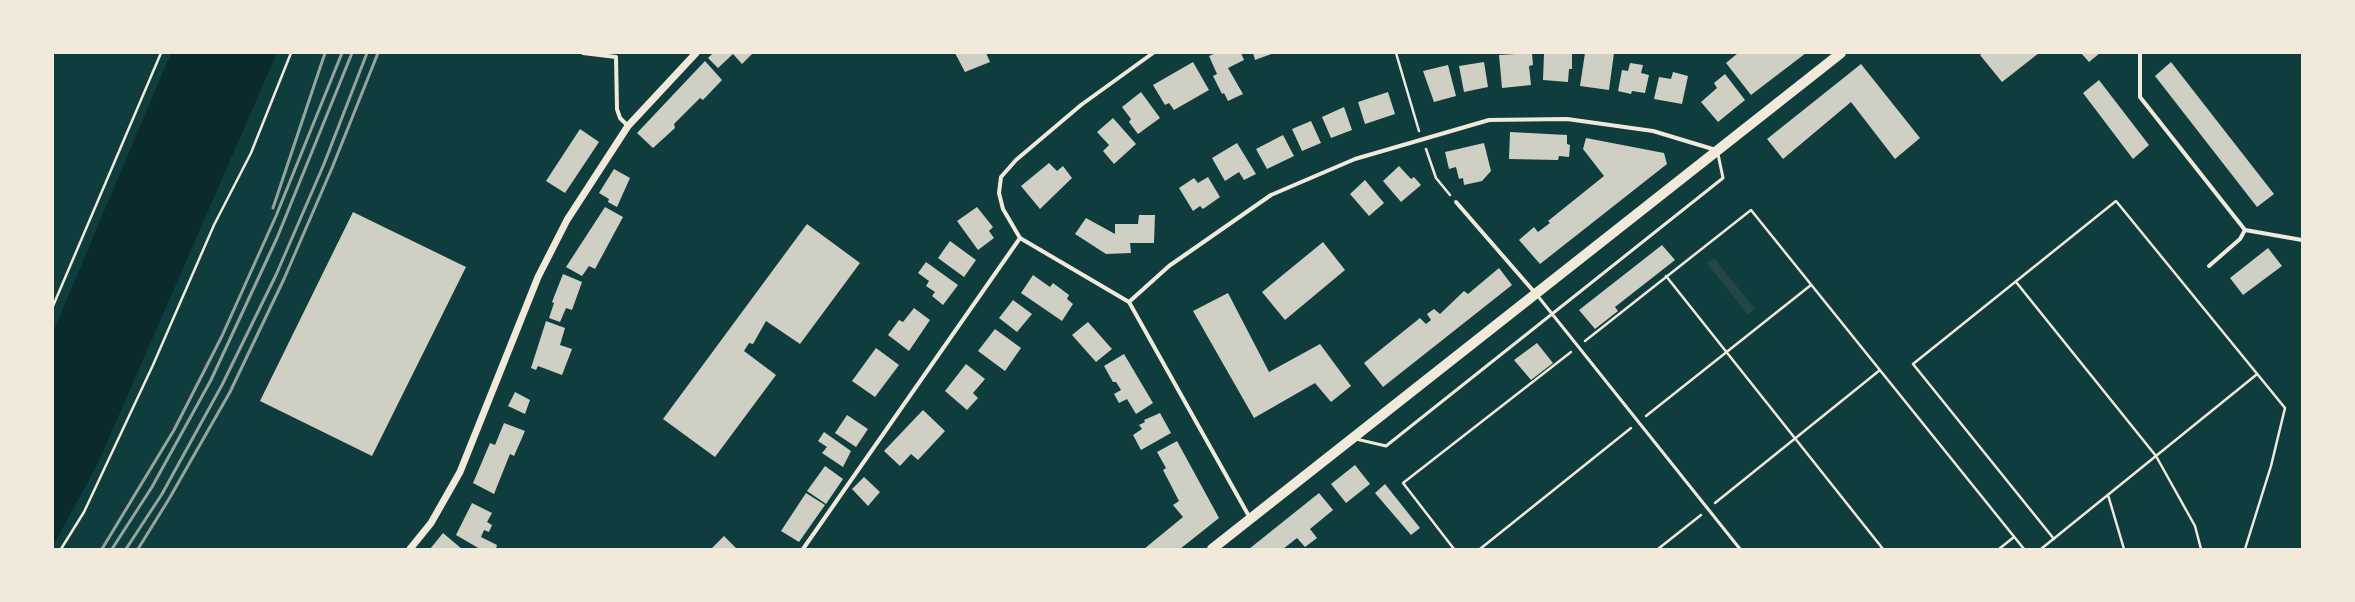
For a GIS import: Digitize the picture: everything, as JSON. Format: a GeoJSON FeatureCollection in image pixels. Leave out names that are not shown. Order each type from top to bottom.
{"type":"FeatureCollection","features":[{"type":"Feature","properties":{"kind":"main road"},"geometry":{"type":"LineString","coordinates":[[1212,549],[1841,53]]}},
{"type":"Feature","properties":{"kind":"street"},"geometry":{"type":"LineString","coordinates":[[583,53],[616,56],[617,109],[620,118],[628,126]]}},
{"type":"Feature","properties":{"kind":"street"},"geometry":{"type":"LineString","coordinates":[[410,549],[431,523],[460,472],[538,277],[566,220],[628,126],[696,53]]}},
{"type":"Feature","properties":{"kind":"street"},"geometry":{"type":"LineString","coordinates":[[1153,53],[1081,105],[1016,160],[1001,177],[999,193],[1003,209],[1020,238],[1130,302],[1250,519]]}},
{"type":"Feature","properties":{"kind":"street"},"geometry":{"type":"LineString","coordinates":[[2140,53],[2140,97],[2245,230],[2302,240]]}},
{"type":"Feature","properties":{"kind":"street"},"geometry":{"type":"LineString","coordinates":[[1130,302],[1169,266],[1271,195],[1355,159],[1489,120],[1567,118],[1653,131],[1717,151]]}},
{"type":"Feature","properties":{"kind":"street"},"geometry":{"type":"LineString","coordinates":[[1456,202],[1536,294]]}},
{"type":"Feature","properties":{"kind":"street"},"geometry":{"type":"LineString","coordinates":[[2209,266],[2240,239],[2245,230]]}},
{"type":"Feature","properties":{"kind":"street"},"geometry":{"type":"LineString","coordinates":[[803,549],[1020,238]]}},
{"type":"Feature","properties":{"kind":"lane"},"geometry":{"type":"LineString","coordinates":[[1352,438],[1386,446],[1723,178],[1717,151]]}},
{"type":"Feature","properties":{"kind":"lane"},"geometry":{"type":"LineString","coordinates":[[1536,294],[1740,549]]}},
{"type":"Feature","properties":{"kind":"path"},"geometry":{"type":"LineString","coordinates":[[53,306],[162,53]]}},
{"type":"Feature","properties":{"kind":"path"},"geometry":{"type":"LineString","coordinates":[[61,549],[87,504],[154,365],[214,225],[251,154],[291,53]]}},
{"type":"Feature","properties":{"kind":"path"},"geometry":{"type":"LineString","coordinates":[[2054,538],[1913,364],[2116,201],[2256,375],[2285,408],[2271,466],[2245,549]]}},
{"type":"Feature","properties":{"kind":"path"},"geometry":{"type":"LineString","coordinates":[[1454,549],[1403,483],[1751,210],[2024,549]]}},
{"type":"Feature","properties":{"kind":"path"},"geometry":{"type":"LineString","coordinates":[[1666,276],[1883,549]]}},
{"type":"Feature","properties":{"kind":"path"},"geometry":{"type":"LineString","coordinates":[[2016,282],[2156,456],[2195,526],[2201,549]]}},
{"type":"Feature","properties":{"kind":"path"},"geometry":{"type":"LineString","coordinates":[[1658,549],[1880,370]]}},
{"type":"Feature","properties":{"kind":"path"},"geometry":{"type":"LineString","coordinates":[[2041,549],[2045,548],[2054,538],[2256,375]]}},
{"type":"Feature","properties":{"kind":"path"},"geometry":{"type":"LineString","coordinates":[[2108,495],[2124,549]]}},
{"type":"Feature","properties":{"kind":"path"},"geometry":{"type":"LineString","coordinates":[[1999,549],[2014,537]]}},
{"type":"Feature","properties":{"kind":"shaded area"},"geometry":{"type":"Polygon","coordinates":[[[171,53],[277,53],[98,463],[53,546],[53,332],[171,53]]]}},
{"type":"Feature","properties":{"kind":"shaded area"},"geometry":{"type":"Polygon","coordinates":[[[1714,258],[1755,309],[1748,315],[1707,263],[1714,258]]]}},
{"type":"Feature","properties":{"kind":"building"},"geometry":{"type":"Polygon","coordinates":[[[713,53],[753,53],[742,64],[733,54],[718,68],[708,58],[713,53]]]}},
{"type":"Feature","properties":{"kind":"building"},"geometry":{"type":"Polygon","coordinates":[[[955,53],[986,53],[990,62],[965,72],[955,53]]]}},
{"type":"Feature","properties":{"kind":"building"},"geometry":{"type":"Polygon","coordinates":[[[1216,53],[1241,53],[1244,60],[1228,68],[1243,94],[1228,101],[1224,93],[1222,94],[1213,76],[1217,74],[1209,56],[1216,53]]]}},
{"type":"Feature","properties":{"kind":"building"},"geometry":{"type":"Polygon","coordinates":[[[1253,53],[1274,53],[1255,60],[1253,53]]]}},
{"type":"Feature","properties":{"kind":"building"},"geometry":{"type":"Polygon","coordinates":[[[1532,53],[1533,65],[1529,66],[1531,85],[1502,88],[1499,55],[1532,53]]]}},
{"type":"Feature","properties":{"kind":"building"},"geometry":{"type":"Polygon","coordinates":[[[1544,53],[1572,53],[1572,69],[1569,69],[1568,82],[1543,80],[1544,53]]]}},
{"type":"Feature","properties":{"kind":"building"},"geometry":{"type":"Polygon","coordinates":[[[1585,53],[1614,53],[1609,90],[1580,86],[1585,53]]]}},
{"type":"Feature","properties":{"kind":"building"},"geometry":{"type":"Polygon","coordinates":[[[1738,53],[1806,53],[1751,95],[1726,63],[1738,53]]]}},
{"type":"Feature","properties":{"kind":"building"},"geometry":{"type":"Polygon","coordinates":[[[1983,53],[2039,53],[2002,82],[1980,55],[1983,53]]]}},
{"type":"Feature","properties":{"kind":"building"},"geometry":{"type":"Polygon","coordinates":[[[2081,53],[2100,53],[2089,62],[2081,53]]]}},
{"type":"Feature","properties":{"kind":"building"},"geometry":{"type":"Polygon","coordinates":[[[705,61],[722,80],[703,100],[700,98],[674,124],[675,128],[653,148],[637,133],[705,61]]]}},
{"type":"Feature","properties":{"kind":"building"},"geometry":{"type":"Polygon","coordinates":[[[1193,62],[1209,90],[1174,110],[1169,103],[1165,105],[1153,85],[1193,62]]]}},
{"type":"Feature","properties":{"kind":"building"},"geometry":{"type":"Polygon","coordinates":[[[1484,62],[1488,87],[1464,92],[1459,66],[1484,62]]]}},
{"type":"Feature","properties":{"kind":"building"},"geometry":{"type":"Polygon","coordinates":[[[2171,62],[2274,194],[2257,207],[2155,76],[2171,62]]]}},
{"type":"Feature","properties":{"kind":"building"},"geometry":{"type":"Polygon","coordinates":[[[1630,63],[1643,65],[1641,73],[1649,75],[1645,93],[1632,91],[1631,94],[1618,91],[1622,70],[1628,71],[1630,63]]]}},
{"type":"Feature","properties":{"kind":"building"},"geometry":{"type":"Polygon","coordinates":[[[1861,64],[1920,138],[1895,159],[1851,102],[1783,159],[1767,139],[1861,64]]]}},
{"type":"Feature","properties":{"kind":"building"},"geometry":{"type":"Polygon","coordinates":[[[1448,65],[1456,96],[1434,102],[1423,71],[1448,65]]]}},
{"type":"Feature","properties":{"kind":"building"},"geometry":{"type":"Polygon","coordinates":[[[1673,72],[1688,76],[1682,104],[1654,99],[1659,77],[1671,79],[1673,72]]]}},
{"type":"Feature","properties":{"kind":"building"},"geometry":{"type":"Polygon","coordinates":[[[1725,74],[1745,100],[1718,122],[1701,102],[1717,88],[1714,83],[1725,74]]]}},
{"type":"Feature","properties":{"kind":"building"},"geometry":{"type":"Polygon","coordinates":[[[2099,80],[2149,145],[2133,159],[2083,93],[2099,80]]]}},
{"type":"Feature","properties":{"kind":"building"},"geometry":{"type":"Polygon","coordinates":[[[1141,92],[1160,118],[1138,134],[1129,122],[1131,119],[1122,107],[1141,92]]]}},
{"type":"Feature","properties":{"kind":"building"},"geometry":{"type":"Polygon","coordinates":[[[1388,92],[1395,114],[1365,124],[1358,102],[1388,92]]]}},
{"type":"Feature","properties":{"kind":"building"},"geometry":{"type":"Polygon","coordinates":[[[1344,107],[1352,130],[1331,138],[1322,117],[1344,107]]]}},
{"type":"Feature","properties":{"kind":"building"},"geometry":{"type":"Polygon","coordinates":[[[1113,118],[1136,144],[1114,164],[1103,151],[1109,145],[1097,132],[1113,118]]]}},
{"type":"Feature","properties":{"kind":"building"},"geometry":{"type":"Polygon","coordinates":[[[1311,121],[1321,143],[1302,151],[1292,129],[1311,121]]]}},
{"type":"Feature","properties":{"kind":"building"},"geometry":{"type":"Polygon","coordinates":[[[580,129],[599,142],[565,193],[546,181],[580,129]]]}},
{"type":"Feature","properties":{"kind":"building"},"geometry":{"type":"Polygon","coordinates":[[[1510,132],[1567,135],[1567,144],[1570,145],[1569,157],[1559,156],[1558,160],[1509,159],[1510,132]]]}},
{"type":"Feature","properties":{"kind":"building"},"geometry":{"type":"Polygon","coordinates":[[[1283,135],[1294,156],[1267,169],[1256,149],[1283,135]]]}},
{"type":"Feature","properties":{"kind":"building"},"geometry":{"type":"Polygon","coordinates":[[[1586,138],[1664,153],[1667,164],[1540,264],[1519,240],[1534,227],[1538,232],[1550,223],[1548,221],[1604,176],[1583,149],[1586,138]]]}},
{"type":"Feature","properties":{"kind":"building"},"geometry":{"type":"Polygon","coordinates":[[[1237,143],[1256,174],[1244,180],[1239,172],[1225,181],[1212,158],[1237,143]]]}},
{"type":"Feature","properties":{"kind":"building"},"geometry":{"type":"Polygon","coordinates":[[[1484,143],[1491,171],[1482,181],[1464,185],[1463,178],[1459,179],[1456,167],[1449,169],[1445,152],[1484,143]]]}},
{"type":"Feature","properties":{"kind":"building"},"geometry":{"type":"Polygon","coordinates":[[[1049,163],[1057,171],[1063,166],[1072,178],[1040,209],[1021,186],[1049,163]]]}},
{"type":"Feature","properties":{"kind":"building"},"geometry":{"type":"Polygon","coordinates":[[[1399,166],[1411,179],[1414,177],[1421,185],[1401,202],[1383,181],[1399,166]]]}},
{"type":"Feature","properties":{"kind":"building"},"geometry":{"type":"Polygon","coordinates":[[[614,169],[630,178],[617,207],[608,202],[609,199],[599,193],[614,169]]]}},
{"type":"Feature","properties":{"kind":"building"},"geometry":{"type":"Polygon","coordinates":[[[1208,177],[1220,197],[1203,209],[1200,206],[1193,211],[1179,188],[1194,178],[1198,183],[1208,177]]]}},
{"type":"Feature","properties":{"kind":"building"},"geometry":{"type":"Polygon","coordinates":[[[1365,180],[1384,203],[1369,216],[1350,194],[1365,180]]]}},
{"type":"Feature","properties":{"kind":"building"},"geometry":{"type":"Polygon","coordinates":[[[605,207],[623,217],[595,269],[589,266],[582,276],[566,267],[605,207]]]}},
{"type":"Feature","properties":{"kind":"building"},"geometry":{"type":"Polygon","coordinates":[[[977,207],[993,227],[989,231],[994,238],[978,250],[957,221],[977,207]]]}},
{"type":"Feature","properties":{"kind":"building"},"geometry":{"type":"Polygon","coordinates":[[[353,212],[466,267],[372,456],[260,401],[353,212]]]}},
{"type":"Feature","properties":{"kind":"building"},"geometry":{"type":"Polygon","coordinates":[[[1139,215],[1155,215],[1154,243],[1130,243],[1131,253],[1106,254],[1075,234],[1086,218],[1115,234],[1115,224],[1138,224],[1139,215]]]}},
{"type":"Feature","properties":{"kind":"building"},"geometry":{"type":"Polygon","coordinates":[[[807,224],[860,263],[800,344],[766,321],[753,344],[749,343],[744,351],[776,375],[715,457],[663,419],[807,224]]]}},
{"type":"Feature","properties":{"kind":"building"},"geometry":{"type":"Polygon","coordinates":[[[950,241],[976,260],[964,277],[938,258],[950,241]]]}},
{"type":"Feature","properties":{"kind":"building"},"geometry":{"type":"Polygon","coordinates":[[[1323,242],[1345,270],[1285,320],[1262,292],[1323,242]]]}},
{"type":"Feature","properties":{"kind":"building"},"geometry":{"type":"Polygon","coordinates":[[[1662,245],[1675,260],[1615,307],[1618,311],[1595,329],[1579,310],[1662,245]]]}},
{"type":"Feature","properties":{"kind":"building"},"geometry":{"type":"Polygon","coordinates":[[[2268,248],[2282,266],[2243,295],[2230,278],[2268,248]]]}},
{"type":"Feature","properties":{"kind":"building"},"geometry":{"type":"Polygon","coordinates":[[[926,262],[958,285],[943,305],[932,296],[935,292],[926,286],[929,281],[918,273],[926,262]]]}},
{"type":"Feature","properties":{"kind":"building"},"geometry":{"type":"Polygon","coordinates":[[[1499,268],[1512,285],[1383,387],[1364,363],[1420,318],[1426,324],[1431,320],[1427,314],[1434,309],[1440,314],[1464,291],[1468,294],[1499,268]]]}},
{"type":"Feature","properties":{"kind":"building"},"geometry":{"type":"Polygon","coordinates":[[[563,274],[582,282],[572,310],[566,308],[560,322],[549,318],[554,303],[552,302],[563,274]]]}},
{"type":"Feature","properties":{"kind":"building"},"geometry":{"type":"Polygon","coordinates":[[[1033,275],[1050,287],[1053,283],[1069,295],[1067,299],[1073,304],[1062,321],[1021,293],[1033,275]]]}},
{"type":"Feature","properties":{"kind":"building"},"geometry":{"type":"Polygon","coordinates":[[[1228,293],[1269,372],[1320,344],[1351,386],[1331,402],[1315,383],[1254,418],[1193,311],[1228,293]]]}},
{"type":"Feature","properties":{"kind":"building"},"geometry":{"type":"Polygon","coordinates":[[[1013,300],[1032,314],[1017,332],[999,318],[1013,300]]]}},
{"type":"Feature","properties":{"kind":"building"},"geometry":{"type":"Polygon","coordinates":[[[914,308],[930,320],[909,351],[888,335],[899,320],[903,322],[914,308]]]}},
{"type":"Feature","properties":{"kind":"building"},"geometry":{"type":"Polygon","coordinates":[[[546,321],[565,328],[560,345],[572,349],[562,375],[538,366],[536,370],[531,368],[546,321]]]}},
{"type":"Feature","properties":{"kind":"building"},"geometry":{"type":"Polygon","coordinates":[[[1088,322],[1112,349],[1096,362],[1072,335],[1088,322]]]}},
{"type":"Feature","properties":{"kind":"building"},"geometry":{"type":"Polygon","coordinates":[[[995,329],[1021,348],[1005,371],[978,351],[995,329]]]}},
{"type":"Feature","properties":{"kind":"building"},"geometry":{"type":"Polygon","coordinates":[[[1537,343],[1553,363],[1531,380],[1514,360],[1537,343]]]}},
{"type":"Feature","properties":{"kind":"building"},"geometry":{"type":"Polygon","coordinates":[[[876,348],[899,365],[875,397],[852,381],[876,348]]]}},
{"type":"Feature","properties":{"kind":"building"},"geometry":{"type":"Polygon","coordinates":[[[1124,354],[1153,403],[1136,414],[1127,399],[1119,403],[1114,394],[1121,390],[1116,382],[1113,382],[1104,366],[1124,354]]]}},
{"type":"Feature","properties":{"kind":"building"},"geometry":{"type":"Polygon","coordinates":[[[966,364],[985,379],[973,393],[978,398],[967,410],[945,391],[966,364]]]}},
{"type":"Feature","properties":{"kind":"building"},"geometry":{"type":"Polygon","coordinates":[[[515,392],[530,400],[525,414],[508,406],[515,392]]]}},
{"type":"Feature","properties":{"kind":"building"},"geometry":{"type":"Polygon","coordinates":[[[923,410],[945,431],[918,460],[911,454],[900,466],[884,451],[923,410]]]}},
{"type":"Feature","properties":{"kind":"building"},"geometry":{"type":"Polygon","coordinates":[[[1160,413],[1171,433],[1141,450],[1133,435],[1142,429],[1139,425],[1145,422],[1144,420],[1160,413]]]}},
{"type":"Feature","properties":{"kind":"building"},"geometry":{"type":"Polygon","coordinates":[[[847,415],[868,429],[856,447],[835,433],[847,415]]]}},
{"type":"Feature","properties":{"kind":"building"},"geometry":{"type":"Polygon","coordinates":[[[504,423],[525,431],[514,456],[510,454],[494,494],[473,483],[490,443],[495,445],[504,423]]]}},
{"type":"Feature","properties":{"kind":"building"},"geometry":{"type":"Polygon","coordinates":[[[824,432],[851,451],[843,467],[822,453],[827,447],[818,441],[824,432]]]}},
{"type":"Feature","properties":{"kind":"building"},"geometry":{"type":"Polygon","coordinates":[[[1177,441],[1219,518],[1180,549],[1144,549],[1183,517],[1173,505],[1179,501],[1163,470],[1166,468],[1157,452],[1177,441]]]}},
{"type":"Feature","properties":{"kind":"building"},"geometry":{"type":"Polygon","coordinates":[[[1355,465],[1370,484],[1346,503],[1331,484],[1355,465]]]}},
{"type":"Feature","properties":{"kind":"building"},"geometry":{"type":"Polygon","coordinates":[[[825,466],[843,479],[826,504],[807,491],[825,466]]]}},
{"type":"Feature","properties":{"kind":"building"},"geometry":{"type":"Polygon","coordinates":[[[864,477],[880,492],[868,506],[852,489],[864,477]]]}},
{"type":"Feature","properties":{"kind":"building"},"geometry":{"type":"Polygon","coordinates":[[[1385,484],[1420,528],[1411,535],[1375,493],[1385,484]]]}},
{"type":"Feature","properties":{"kind":"building"},"geometry":{"type":"Polygon","coordinates":[[[806,493],[825,505],[799,542],[781,531],[806,493]]]}},
{"type":"Feature","properties":{"kind":"building"},"geometry":{"type":"Polygon","coordinates":[[[1319,493],[1333,510],[1310,529],[1317,538],[1305,547],[1297,538],[1283,549],[1249,549],[1319,493]]]}},
{"type":"Feature","properties":{"kind":"building"},"geometry":{"type":"Polygon","coordinates":[[[472,503],[492,513],[487,522],[492,525],[489,532],[484,530],[481,537],[497,545],[496,549],[480,549],[456,535],[472,503]]]}},
{"type":"Feature","properties":{"kind":"building"},"geometry":{"type":"Polygon","coordinates":[[[443,533],[462,549],[430,549],[443,533]]]}},
{"type":"Feature","properties":{"kind":"building"},"geometry":{"type":"Polygon","coordinates":[[[724,536],[737,549],[711,549],[724,536]]]}},
{"type":"Feature","properties":{"kind":"railway"},"geometry":{"type":"LineString","coordinates":[[273,208],[325,53]]}},
{"type":"Feature","properties":{"kind":"railway"},"geometry":{"type":"LineString","coordinates":[[102,549],[174,430],[222,336],[276,216],[342,53]]}},
{"type":"Feature","properties":{"kind":"railway"},"geometry":{"type":"LineString","coordinates":[[112,549],[152,487],[211,380],[277,238],[352,53]]}},
{"type":"Feature","properties":{"kind":"railway"},"geometry":{"type":"LineString","coordinates":[[126,549],[162,494],[222,385],[276,275],[324,164],[367,53]]}},
{"type":"Feature","properties":{"kind":"railway"},"geometry":{"type":"LineString","coordinates":[[138,549],[169,499],[230,392],[284,279],[332,168],[378,53]]}}]}
